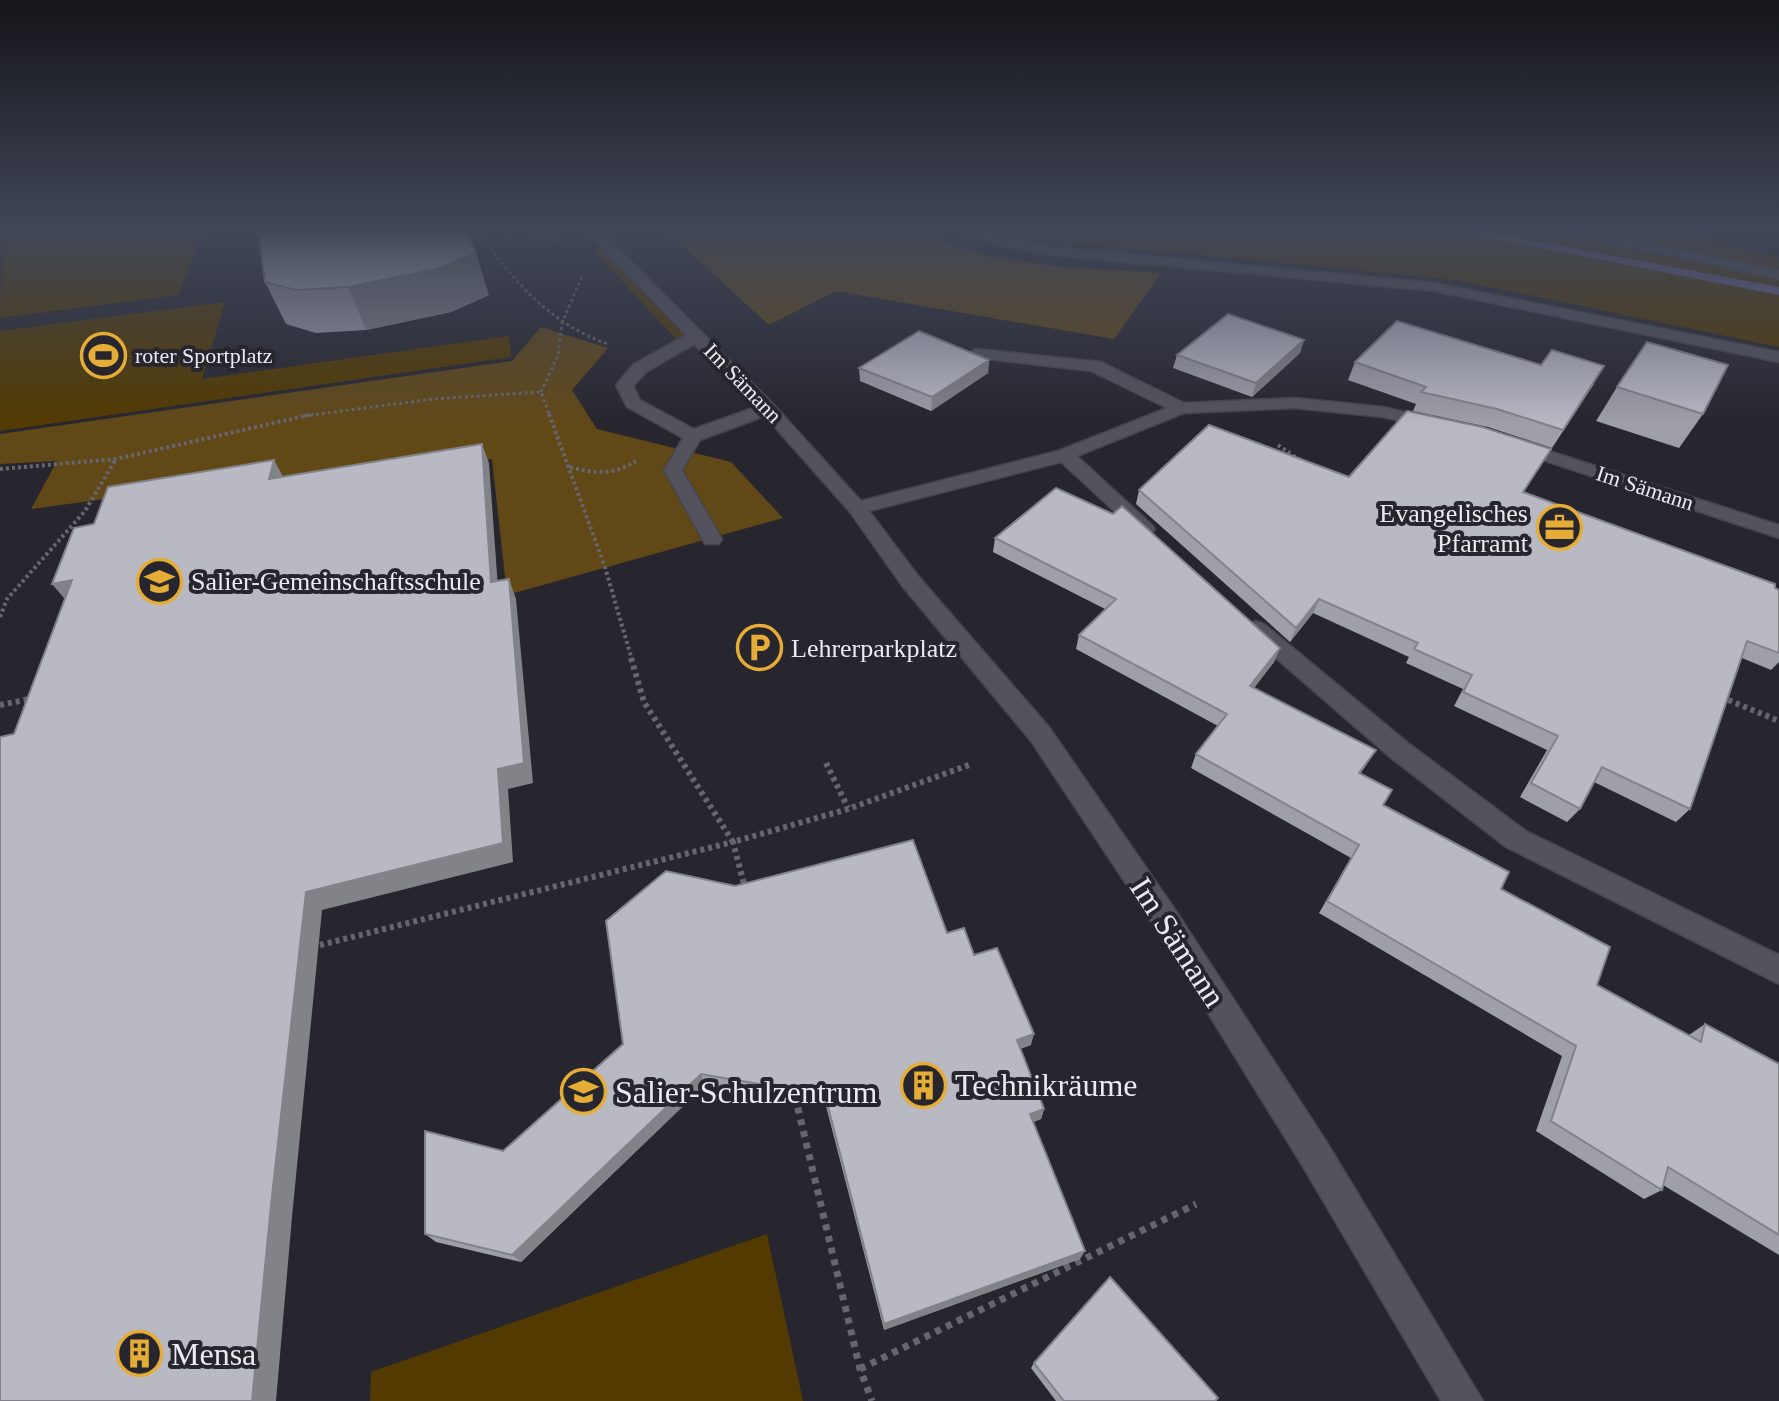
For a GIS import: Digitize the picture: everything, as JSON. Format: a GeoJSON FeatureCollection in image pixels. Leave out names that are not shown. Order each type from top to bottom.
{"type":"FeatureCollection","features":[{"type":"Feature","properties":{"kind":"street","name":"Im Sämann"},"geometry":{"type":"LineString","coordinates":[[654,293],[768,409],[857,508],[911,582],[1049,747],[1164,917],[1297,1126],[1463,1401]]}},
{"type":"Feature","properties":{"kind":"street"},"geometry":{"type":"LineString","coordinates":[[1467,293],[1779,357]]}},
{"type":"Feature","properties":{"kind":"street"},"geometry":{"type":"LineString","coordinates":[[693,436],[633,403],[624,385],[640,368],[696,336]]}},
{"type":"Feature","properties":{"kind":"street"},"geometry":{"type":"LineString","coordinates":[[976,354],[1095,366],[1181,408]]}},
{"type":"Feature","properties":{"kind":"street"},"geometry":{"type":"LineString","coordinates":[[857,508],[1065,455],[1181,408],[1295,403],[1383,412],[1453,428]]}},
{"type":"Feature","properties":{"kind":"street"},"geometry":{"type":"LineString","coordinates":[[712,539],[673,470],[693,436],[768,409]]}},
{"type":"Feature","properties":{"kind":"street","name":"Im Sämann"},"geometry":{"type":"LineString","coordinates":[[1496,439],[1779,532]]}},
{"type":"Feature","properties":{"kind":"street"},"geometry":{"type":"LineString","coordinates":[[1065,455],[1168,549]]}},
{"type":"Feature","properties":{"kind":"street"},"geometry":{"type":"LineString","coordinates":[[1237,612],[1399,750],[1516,839],[1778,965]]}},
{"type":"Feature","properties":{"kind":"path"},"geometry":{"type":"LineString","coordinates":[[526,293],[562,323],[610,345]]}},
{"type":"Feature","properties":{"kind":"path"},"geometry":{"type":"LineString","coordinates":[[576,293],[562,323],[558,355],[541,392],[605,567],[644,702],[733,842],[748,904]]}},
{"type":"Feature","properties":{"kind":"path"},"geometry":{"type":"LineString","coordinates":[[0,469],[116,459],[312,414],[433,399],[541,392]]}},
{"type":"Feature","properties":{"kind":"path"},"geometry":{"type":"LineString","coordinates":[[1221,406],[1313,468]]}},
{"type":"Feature","properties":{"kind":"path"},"geometry":{"type":"LineString","coordinates":[[569,467],[593,474],[627,468],[647,454]]}},
{"type":"Feature","properties":{"kind":"path"},"geometry":{"type":"LineString","coordinates":[[0,617],[7,599],[85,511],[116,459]]}},
{"type":"Feature","properties":{"kind":"path"},"geometry":{"type":"LineString","coordinates":[[1707,692],[1779,721]]}},
{"type":"Feature","properties":{"kind":"path"},"geometry":{"type":"LineString","coordinates":[[0,705],[42,697]]}},
{"type":"Feature","properties":{"kind":"path"},"geometry":{"type":"LineString","coordinates":[[826,763],[848,809]]}},
{"type":"Feature","properties":{"kind":"path"},"geometry":{"type":"LineString","coordinates":[[320,945],[733,842],[848,809],[969,765]]}},
{"type":"Feature","properties":{"kind":"path"},"geometry":{"type":"LineString","coordinates":[[793,1090],[860,1369],[872,1401]]}},
{"type":"Feature","properties":{"kind":"path"},"geometry":{"type":"LineString","coordinates":[[860,1369],[1196,1204]]}},
{"type":"Feature","properties":{"kind":"shaded area"},"geometry":{"type":"Polygon","coordinates":[[[1,293],[179,293],[178,295],[0,318],[1,293]]]}},
{"type":"Feature","properties":{"kind":"shaded area"},"geometry":{"type":"Polygon","coordinates":[[[633,293],[647,293],[689,337],[679,342],[633,293]]]}},
{"type":"Feature","properties":{"kind":"shaded area"},"geometry":{"type":"Polygon","coordinates":[[[735,293],[831,293],[769,325],[735,293]]]}},
{"type":"Feature","properties":{"kind":"shaded area"},"geometry":{"type":"Polygon","coordinates":[[[850,293],[1146,293],[1114,339],[850,293]]]}},
{"type":"Feature","properties":{"kind":"shaded area"},"geometry":{"type":"Polygon","coordinates":[[[1521,293],[1779,293],[1779,347],[1521,293]]]}},
{"type":"Feature","properties":{"kind":"shaded area"},"geometry":{"type":"Polygon","coordinates":[[[225,302],[202,379],[509,336],[511,357],[0,431],[0,331],[225,302]]]}},
{"type":"Feature","properties":{"kind":"shaded area"},"geometry":{"type":"Polygon","coordinates":[[[541,327],[608,348],[572,390],[597,429],[731,462],[783,518],[507,595],[492,459],[289,493],[283,475],[31,509],[57,461],[0,464],[0,434],[512,361],[541,327]]]}},
{"type":"Feature","properties":{"kind":"shaded area"},"geometry":{"type":"Polygon","coordinates":[[[767,1234],[803,1401],[370,1401],[371,1372],[767,1234]]]}},
{"type":"Feature","properties":{"kind":"building"},"geometry":{"type":"Polygon","coordinates":[[[1228,314],[1304,340],[1256,383],[1177,355],[1228,314]]]}},
{"type":"Feature","properties":{"kind":"building"},"geometry":{"type":"Polygon","coordinates":[[[1397,321],[1541,365],[1552,350],[1604,366],[1563,430],[1497,409],[1421,392],[1426,387],[1355,362],[1397,321]]]}},
{"type":"Feature","properties":{"kind":"building"},"geometry":{"type":"Polygon","coordinates":[[[919,331],[989,360],[932,397],[859,368],[919,331]]]}},
{"type":"Feature","properties":{"kind":"building"},"geometry":{"type":"Polygon","coordinates":[[[1647,342],[1728,365],[1703,414],[1617,387],[1647,342]]]}},
{"type":"Feature","properties":{"kind":"building"},"geometry":{"type":"Polygon","coordinates":[[[1407,411],[1482,427],[1551,449],[1523,492],[1775,584],[1779,590],[1779,653],[1747,641],[1690,809],[1602,767],[1580,809],[1531,783],[1558,736],[1463,692],[1472,675],[1414,649],[1418,643],[1319,599],[1296,628],[1139,490],[1209,425],[1349,477],[1407,411]]]}},
{"type":"Feature","properties":{"kind":"building","name":"Salier-Gemeinschaftsschule"},"geometry":{"type":"Polygon","coordinates":[[[482,444],[491,582],[509,579],[524,763],[498,769],[503,843],[306,892],[252,1401],[0,1401],[0,737],[14,734],[72,580],[52,584],[74,528],[94,524],[108,487],[274,460],[269,479],[482,444]]]}},
{"type":"Feature","properties":{"kind":"building"},"geometry":{"type":"Polygon","coordinates":[[[1056,488],[1113,514],[1122,506],[1280,648],[1250,686],[1376,750],[1359,773],[1392,790],[1383,805],[1509,872],[1501,889],[1610,947],[1597,985],[1701,1042],[1705,1024],[1779,1064],[1779,1235],[1668,1167],[1662,1190],[1551,1121],[1576,1046],[1327,901],[1359,845],[1196,754],[1227,714],[1079,635],[1116,599],[995,538],[1056,488]]]}},
{"type":"Feature","properties":{"kind":"building"},"geometry":{"type":"Polygon","coordinates":[[[913,840],[947,933],[964,928],[974,955],[997,948],[1034,1034],[1017,1040],[1044,1109],[1030,1114],[1085,1251],[884,1324],[825,1095],[701,1074],[512,1255],[425,1234],[425,1131],[503,1151],[623,1044],[606,921],[666,871],[735,886],[913,840]]]}},
{"type":"Feature","properties":{"kind":"building"},"geometry":{"type":"Polygon","coordinates":[[[1110,1277],[1218,1398],[1215,1401],[1064,1401],[1034,1363],[1110,1277]]]}},
{"type":"Feature","properties":{"kind":"place","name":"roter Sportplatz"},"geometry":{"type":"Point","coordinates":[104,355]}},
{"type":"Feature","properties":{"kind":"place","name":"Evangelisches Pfarramt"},"geometry":{"type":"Point","coordinates":[1559,528]}},
{"type":"Feature","properties":{"kind":"place","name":"Salier-Gemeinschaftsschule"},"geometry":{"type":"Point","coordinates":[160,581]}},
{"type":"Feature","properties":{"kind":"place","name":"Lehrerparkplatz"},"geometry":{"type":"Point","coordinates":[760,648]}},
{"type":"Feature","properties":{"kind":"place","name":"Technikräume"},"geometry":{"type":"Point","coordinates":[924,1085]}},
{"type":"Feature","properties":{"kind":"place","name":"Salier-Schulzentrum"},"geometry":{"type":"Point","coordinates":[584,1092]}},
{"type":"Feature","properties":{"kind":"place","name":"Mensa"},"geometry":{"type":"Point","coordinates":[140,1354]}}]}
